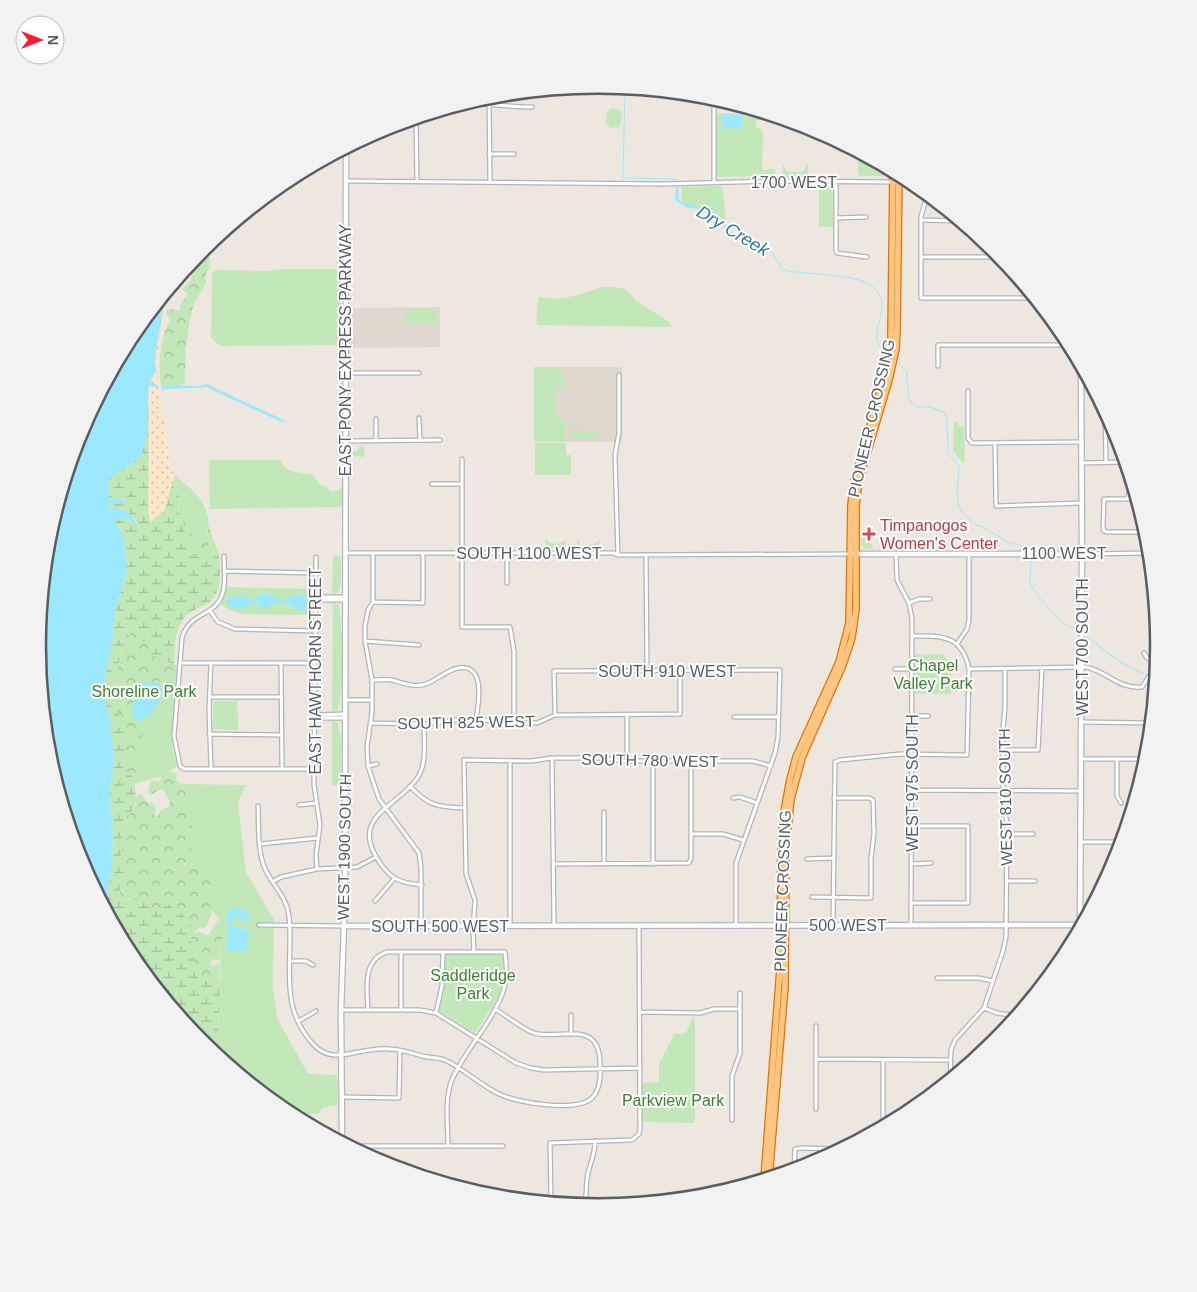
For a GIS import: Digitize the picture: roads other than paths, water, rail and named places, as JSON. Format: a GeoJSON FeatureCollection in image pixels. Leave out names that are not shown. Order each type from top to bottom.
{"type":"FeatureCollection","features":[{"type":"Feature","properties":{"kind":"highway","name":"PIONEER CROSSING"},"geometry":{"type":"LineString","coordinates":[[770,1171],[785,987],[781,846],[785,799],[796,757],[839,662],[847,636],[851,609],[859,481],[892,357],[897,328],[896,182]]}},
{"type":"Feature","properties":{"kind":"highway","name":"PIONEER CROSSING"},"geometry":{"type":"LineString","coordinates":[[765,1172],[784,925]]}},
{"type":"Feature","properties":{"kind":"street"},"geometry":{"type":"LineString","coordinates":[[491,104],[507,107],[532,107]]}},
{"type":"Feature","properties":{"kind":"street"},"geometry":{"type":"LineString","coordinates":[[489,105],[490,182]]}},
{"type":"Feature","properties":{"kind":"street"},"geometry":{"type":"LineString","coordinates":[[714,106],[714,183]]}},
{"type":"Feature","properties":{"kind":"street"},"geometry":{"type":"LineString","coordinates":[[416,125],[417,182]]}},
{"type":"Feature","properties":{"kind":"street"},"geometry":{"type":"LineString","coordinates":[[489,154],[514,154]]}},
{"type":"Feature","properties":{"kind":"street","name":"EAST PONY EXPRESS PARKWAY"},"geometry":{"type":"LineString","coordinates":[[345,553],[346,155]]}},
{"type":"Feature","properties":{"kind":"street","name":"1700 WEST"},"geometry":{"type":"LineString","coordinates":[[346,181],[676,184],[896,182]]}},
{"type":"Feature","properties":{"kind":"street"},"geometry":{"type":"LineString","coordinates":[[836,182],[836,251],[837,253],[867,257]]}},
{"type":"Feature","properties":{"kind":"street"},"geometry":{"type":"LineString","coordinates":[[925,201],[921,220],[921,298],[1027,298]]}},
{"type":"Feature","properties":{"kind":"street"},"geometry":{"type":"LineString","coordinates":[[836,218],[866,217]]}},
{"type":"Feature","properties":{"kind":"street"},"geometry":{"type":"LineString","coordinates":[[921,220],[950,220]]}},
{"type":"Feature","properties":{"kind":"street"},"geometry":{"type":"LineString","coordinates":[[921,257],[989,256]]}},
{"type":"Feature","properties":{"kind":"street"},"geometry":{"type":"LineString","coordinates":[[938,366],[938,345],[1062,345]]}},
{"type":"Feature","properties":{"kind":"street"},"geometry":{"type":"LineString","coordinates":[[345,373],[419,373]]}},
{"type":"Feature","properties":{"kind":"street"},"geometry":{"type":"LineString","coordinates":[[618,555],[615,455],[619,433],[619,375]]}},
{"type":"Feature","properties":{"kind":"street","name":"WEST 700 SOUTH"},"geometry":{"type":"LineString","coordinates":[[1081,378],[1081,914]]}},
{"type":"Feature","properties":{"kind":"street"},"geometry":{"type":"LineString","coordinates":[[968,391],[968,438],[970,442],[976,444],[995,444],[1081,442]]}},
{"type":"Feature","properties":{"kind":"street"},"geometry":{"type":"LineString","coordinates":[[419,418],[420,440]]}},
{"type":"Feature","properties":{"kind":"street"},"geometry":{"type":"LineString","coordinates":[[376,419],[376,441]]}},
{"type":"Feature","properties":{"kind":"street"},"geometry":{"type":"LineString","coordinates":[[1105,427],[1106,462]]}},
{"type":"Feature","properties":{"kind":"street"},"geometry":{"type":"LineString","coordinates":[[345,441],[440,440]]}},
{"type":"Feature","properties":{"kind":"street"},"geometry":{"type":"LineString","coordinates":[[995,444],[996,506],[1081,503]]}},
{"type":"Feature","properties":{"kind":"street"},"geometry":{"type":"LineString","coordinates":[[462,460],[462,627],[510,628],[514,652],[514,723]]}},
{"type":"Feature","properties":{"kind":"street"},"geometry":{"type":"LineString","coordinates":[[1081,463],[1119,462]]}},
{"type":"Feature","properties":{"kind":"street"},"geometry":{"type":"LineString","coordinates":[[432,484],[462,484]]}},
{"type":"Feature","properties":{"kind":"street"},"geometry":{"type":"LineString","coordinates":[[1129,493],[1128,499],[1104,499],[1102,528],[1104,531],[1139,532]]}},
{"type":"Feature","properties":{"kind":"street","name":"SOUTH 1100 WEST"},"geometry":{"type":"LineString","coordinates":[[345,553],[804,555]]}},
{"type":"Feature","properties":{"kind":"street","name":"WEST 1900 SOUTH"},"geometry":{"type":"LineString","coordinates":[[342,1135],[345,553]]}},
{"type":"Feature","properties":{"kind":"street","name":"1100 WEST"},"geometry":{"type":"LineString","coordinates":[[804,555],[1143,553]]}},
{"type":"Feature","properties":{"kind":"street"},"geometry":{"type":"LineString","coordinates":[[374,554],[373,602],[365,620],[365,641],[372,680],[367,747],[368,766],[374,789],[384,807],[419,853],[422,885],[421,926]]}},
{"type":"Feature","properties":{"kind":"street"},"geometry":{"type":"LineString","coordinates":[[373,602],[423,603],[422,554]]}},
{"type":"Feature","properties":{"kind":"street"},"geometry":{"type":"LineString","coordinates":[[507,554],[507,583]]}},
{"type":"Feature","properties":{"kind":"street"},"geometry":{"type":"LineString","coordinates":[[957,644],[967,629],[969,620],[969,554]]}},
{"type":"Feature","properties":{"kind":"street"},"geometry":{"type":"LineString","coordinates":[[646,555],[647,671]]}},
{"type":"Feature","properties":{"kind":"street","name":"WEST 975 SOUTH"},"geometry":{"type":"LineString","coordinates":[[896,555],[897,580],[912,613],[911,925]]}},
{"type":"Feature","properties":{"kind":"street"},"geometry":{"type":"LineString","coordinates":[[224,556],[222,594],[210,611],[198,616],[187,625],[182,638],[174,740],[178,760],[182,768],[314,769]]}},
{"type":"Feature","properties":{"kind":"street","name":"EAST HAWTHORN STREET"},"geometry":{"type":"LineString","coordinates":[[316,557],[314,785],[320,825],[317,869]]}},
{"type":"Feature","properties":{"kind":"street"},"geometry":{"type":"LineString","coordinates":[[224,571],[316,573]]}},
{"type":"Feature","properties":{"kind":"street"},"geometry":{"type":"LineString","coordinates":[[315,599],[345,598]]}},
{"type":"Feature","properties":{"kind":"street"},"geometry":{"type":"LineString","coordinates":[[909,603],[919,599],[930,599]]}},
{"type":"Feature","properties":{"kind":"street"},"geometry":{"type":"LineString","coordinates":[[210,611],[218,622],[235,629],[315,631]]}},
{"type":"Feature","properties":{"kind":"street"},"geometry":{"type":"LineString","coordinates":[[833,924],[835,762],[912,754],[967,755],[969,669],[967,658],[957,644],[950,640],[939,636],[912,636]]}},
{"type":"Feature","properties":{"kind":"street"},"geometry":{"type":"LineString","coordinates":[[365,641],[419,645]]}},
{"type":"Feature","properties":{"kind":"street"},"geometry":{"type":"LineString","coordinates":[[1144,652],[1151,660]]}},
{"type":"Feature","properties":{"kind":"street"},"geometry":{"type":"LineString","coordinates":[[180,663],[315,663]]}},
{"type":"Feature","properties":{"kind":"street"},"geometry":{"type":"LineString","coordinates":[[211,663],[209,734],[211,768]]}},
{"type":"Feature","properties":{"kind":"street"},"geometry":{"type":"LineString","coordinates":[[281,663],[282,769]]}},
{"type":"Feature","properties":{"kind":"street"},"geometry":{"type":"LineString","coordinates":[[372,680],[390,680],[406,685],[426,684],[456,668],[465,668],[473,673],[478,680],[476,720]]}},
{"type":"Feature","properties":{"kind":"street"},"geometry":{"type":"LineString","coordinates":[[1003,750],[1038,750],[1042,668]]}},
{"type":"Feature","properties":{"kind":"street"},"geometry":{"type":"LineString","coordinates":[[969,669],[1091,668],[1128,687],[1142,687],[1150,674]]}},
{"type":"Feature","properties":{"kind":"street","name":"WEST 810 SOUTH"},"geometry":{"type":"LineString","coordinates":[[984,1008],[1003,951],[1007,925],[1007,822],[1003,807],[1006,669]]}},
{"type":"Feature","properties":{"kind":"street","name":"SOUTH 910 WEST"},"geometry":{"type":"LineString","coordinates":[[555,714],[554,671],[680,672],[780,670],[779,717]]}},
{"type":"Feature","properties":{"kind":"street"},"geometry":{"type":"LineString","coordinates":[[895,670],[912,670]]}},
{"type":"Feature","properties":{"kind":"street","name":"SOUTH 825 WEST"},"geometry":{"type":"LineString","coordinates":[[370,723],[424,724],[476,720],[537,723],[555,714],[680,714],[680,672]]}},
{"type":"Feature","properties":{"kind":"street"},"geometry":{"type":"LineString","coordinates":[[210,697],[282,697]]}},
{"type":"Feature","properties":{"kind":"street"},"geometry":{"type":"LineString","coordinates":[[345,700],[372,700]]}},
{"type":"Feature","properties":{"kind":"street"},"geometry":{"type":"LineString","coordinates":[[627,715],[627,761]]}},
{"type":"Feature","properties":{"kind":"street"},"geometry":{"type":"LineString","coordinates":[[315,716],[345,716]]}},
{"type":"Feature","properties":{"kind":"street"},"geometry":{"type":"LineString","coordinates":[[912,716],[928,716]]}},
{"type":"Feature","properties":{"kind":"street"},"geometry":{"type":"LineString","coordinates":[[734,717],[779,717],[778,737],[771,766],[736,863],[736,925]]}},
{"type":"Feature","properties":{"kind":"street"},"geometry":{"type":"LineString","coordinates":[[1081,722],[1145,723]]}},
{"type":"Feature","properties":{"kind":"street"},"geometry":{"type":"LineString","coordinates":[[422,885],[410,884],[394,879],[376,857],[370,843],[370,829],[384,807],[410,786],[419,776],[423,763],[424,724]]}},
{"type":"Feature","properties":{"kind":"street"},"geometry":{"type":"LineString","coordinates":[[209,734],[282,735]]}},
{"type":"Feature","properties":{"kind":"street"},"geometry":{"type":"LineString","coordinates":[[552,758],[554,926]]}},
{"type":"Feature","properties":{"kind":"street","name":"SOUTH 780 WEST"},"geometry":{"type":"LineString","coordinates":[[464,808],[464,760],[530,761],[552,758],[601,758],[627,761],[753,761],[771,766]]}},
{"type":"Feature","properties":{"kind":"street"},"geometry":{"type":"LineString","coordinates":[[1081,759],[1139,759]]}},
{"type":"Feature","properties":{"kind":"street"},"geometry":{"type":"LineString","coordinates":[[1117,759],[1117,796],[1121,803]]}},
{"type":"Feature","properties":{"kind":"street"},"geometry":{"type":"LineString","coordinates":[[510,761],[510,926]]}},
{"type":"Feature","properties":{"kind":"street"},"geometry":{"type":"LineString","coordinates":[[653,761],[653,864]]}},
{"type":"Feature","properties":{"kind":"street"},"geometry":{"type":"LineString","coordinates":[[553,864],[689,862],[691,858],[691,761]]}},
{"type":"Feature","properties":{"kind":"street"},"geometry":{"type":"LineString","coordinates":[[368,766],[377,764]]}},
{"type":"Feature","properties":{"kind":"street"},"geometry":{"type":"LineString","coordinates":[[410,786],[428,803],[442,807],[464,808],[466,874],[475,900],[474,952]]}},
{"type":"Feature","properties":{"kind":"street"},"geometry":{"type":"LineString","coordinates":[[912,790],[1081,791]]}},
{"type":"Feature","properties":{"kind":"street"},"geometry":{"type":"LineString","coordinates":[[733,798],[740,797],[757,803]]}},
{"type":"Feature","properties":{"kind":"street"},"geometry":{"type":"LineString","coordinates":[[812,897],[871,898],[874,803],[872,799],[834,798]]}},
{"type":"Feature","properties":{"kind":"street"},"geometry":{"type":"LineString","coordinates":[[299,805],[317,803]]}},
{"type":"Feature","properties":{"kind":"street"},"geometry":{"type":"LineString","coordinates":[[258,806],[260,844],[264,867],[283,896],[289,914],[289,993],[299,1021],[315,1046],[333,1056],[370,1050],[400,1051],[440,1058],[500,1095],[526,1103],[546,1105],[579,1104],[592,1098],[600,1085],[600,1056],[593,1040],[587,1036],[534,1033],[495,1009]]}},
{"type":"Feature","properties":{"kind":"street"},"geometry":{"type":"LineString","coordinates":[[604,812],[604,864]]}},
{"type":"Feature","properties":{"kind":"street"},"geometry":{"type":"LineString","coordinates":[[911,903],[968,903],[968,826],[912,826]]}},
{"type":"Feature","properties":{"kind":"street"},"geometry":{"type":"LineString","coordinates":[[691,834],[723,834],[743,840]]}},
{"type":"Feature","properties":{"kind":"street"},"geometry":{"type":"LineString","coordinates":[[1007,834],[1033,834]]}},
{"type":"Feature","properties":{"kind":"street"},"geometry":{"type":"LineString","coordinates":[[260,844],[318,838]]}},
{"type":"Feature","properties":{"kind":"street"},"geometry":{"type":"LineString","coordinates":[[1081,842],[1114,842]]}},
{"type":"Feature","properties":{"kind":"street"},"geometry":{"type":"LineString","coordinates":[[274,882],[281,877],[317,869],[362,865],[376,857]]}},
{"type":"Feature","properties":{"kind":"street"},"geometry":{"type":"LineString","coordinates":[[807,859],[833,858]]}},
{"type":"Feature","properties":{"kind":"street"},"geometry":{"type":"LineString","coordinates":[[912,864],[931,863]]}},
{"type":"Feature","properties":{"kind":"street"},"geometry":{"type":"LineString","coordinates":[[375,901],[394,879]]}},
{"type":"Feature","properties":{"kind":"street"},"geometry":{"type":"LineString","coordinates":[[1007,881],[1035,881]]}},
{"type":"Feature","properties":{"kind":"street","name":"SOUTH 500 WEST"},"geometry":{"type":"LineString","coordinates":[[259,925],[554,926]]}},
{"type":"Feature","properties":{"kind":"street"},"geometry":{"type":"LineString","coordinates":[[1007,925],[1074,927]]}},
{"type":"Feature","properties":{"kind":"street","name":"500 WEST"},"geometry":{"type":"LineString","coordinates":[[554,926],[1007,925]]}},
{"type":"Feature","properties":{"kind":"street"},"geometry":{"type":"LineString","coordinates":[[550,1196],[550,1142],[632,1140],[640,1129],[639,926]]}},
{"type":"Feature","properties":{"kind":"street"},"geometry":{"type":"LineString","coordinates":[[368,1010],[367,977],[370,966],[380,954],[387,952],[505,952],[506,979],[502,994],[452,1080],[448,1094],[448,1145]]}},
{"type":"Feature","properties":{"kind":"street"},"geometry":{"type":"LineString","coordinates":[[401,952],[401,1010]]}},
{"type":"Feature","properties":{"kind":"street"},"geometry":{"type":"LineString","coordinates":[[436,1013],[442,986],[442,952]]}},
{"type":"Feature","properties":{"kind":"street"},"geometry":{"type":"LineString","coordinates":[[289,961],[306,961],[313,965]]}},
{"type":"Feature","properties":{"kind":"street"},"geometry":{"type":"LineString","coordinates":[[937,978],[979,978],[993,981]]}},
{"type":"Feature","properties":{"kind":"street"},"geometry":{"type":"LineString","coordinates":[[732,1120],[732,1076],[740,1054],[740,993]]}},
{"type":"Feature","properties":{"kind":"street"},"geometry":{"type":"LineString","coordinates":[[950,1072],[951,1050],[955,1040],[984,1008],[1009,1015]]}},
{"type":"Feature","properties":{"kind":"street"},"geometry":{"type":"LineString","coordinates":[[640,1012],[700,1013],[714,1009],[740,1009]]}},
{"type":"Feature","properties":{"kind":"street"},"geometry":{"type":"LineString","coordinates":[[342,1010],[420,1010],[436,1013],[523,1066],[544,1070],[640,1068]]}},
{"type":"Feature","properties":{"kind":"street"},"geometry":{"type":"LineString","coordinates":[[299,1021],[316,1011]]}},
{"type":"Feature","properties":{"kind":"street"},"geometry":{"type":"LineString","coordinates":[[570,1034],[571,1015]]}},
{"type":"Feature","properties":{"kind":"street"},"geometry":{"type":"LineString","coordinates":[[816,1026],[816,1109]]}},
{"type":"Feature","properties":{"kind":"street"},"geometry":{"type":"LineString","coordinates":[[342,1097],[399,1098],[400,1051]]}},
{"type":"Feature","properties":{"kind":"street"},"geometry":{"type":"LineString","coordinates":[[816,1059],[950,1060]]}},
{"type":"Feature","properties":{"kind":"street"},"geometry":{"type":"LineString","coordinates":[[883,1060],[884,1118]]}},
{"type":"Feature","properties":{"kind":"street"},"geometry":{"type":"LineString","coordinates":[[586,1198],[588,1172],[592,1162],[595,1141]]}},
{"type":"Feature","properties":{"kind":"street"},"geometry":{"type":"LineString","coordinates":[[365,1146],[504,1146]]}},
{"type":"Feature","properties":{"kind":"street"},"geometry":{"type":"LineString","coordinates":[[794,1162],[795,1149],[823,1150]]}},
{"type":"Feature","properties":{"kind":"water"},"geometry":{"type":"Polygon","coordinates":[[[722,114],[742,114],[742,129],[722,128],[722,114]]]}},
{"type":"Feature","properties":{"kind":"water"},"geometry":{"type":"Polygon","coordinates":[[[676,187],[678,187],[679,200],[714,214],[726,226],[729,230],[728,232],[719,220],[700,209],[688,208],[677,202],[675,199],[676,187]]]}},
{"type":"Feature","properties":{"kind":"water"},"geometry":{"type":"Polygon","coordinates":[[[163,306],[155,359],[156,371],[149,384],[147,436],[141,457],[109,479],[109,498],[128,501],[108,504],[108,507],[123,510],[130,514],[137,528],[130,519],[114,520],[123,535],[127,572],[115,611],[112,642],[103,690],[110,721],[114,757],[109,798],[113,826],[112,869],[107,897],[88,857],[76,824],[57,754],[47,682],[47,610],[57,538],[65,503],[88,435],[120,370],[139,339],[163,306]]]}},
{"type":"Feature","properties":{"kind":"water"},"geometry":{"type":"Polygon","coordinates":[[[209,384],[209,387],[162,390],[161,385],[196,386],[209,384]]]}},
{"type":"Feature","properties":{"kind":"water"},"geometry":{"type":"Polygon","coordinates":[[[270,593],[274,597],[283,600],[302,595],[308,597],[308,609],[298,610],[284,601],[271,605],[266,609],[255,603],[238,609],[227,605],[229,597],[245,596],[253,601],[261,594],[270,593]]]}},
{"type":"Feature","properties":{"kind":"water"},"geometry":{"type":"Polygon","coordinates":[[[142,681],[159,683],[162,692],[160,700],[151,715],[138,722],[134,718],[132,707],[142,681]]]}},
{"type":"Feature","properties":{"kind":"water"},"geometry":{"type":"Polygon","coordinates":[[[234,908],[243,909],[248,913],[249,920],[247,922],[244,923],[236,915],[231,924],[234,927],[248,930],[248,948],[246,951],[227,951],[229,921],[226,917],[229,910],[234,908]]]}},
{"type":"Feature","properties":{"kind":"waterway","name":"Dry Creek"},"geometry":{"type":"LineString","coordinates":[[625,95],[623,178],[676,179],[677,184]]}},
{"type":"Feature","properties":{"kind":"waterway","name":"Dry Creek"},"geometry":{"type":"LineString","coordinates":[[729,231],[771,251],[783,270],[856,279],[866,282],[873,287],[880,295],[882,303],[877,337],[879,345],[886,353]]}},
{"type":"Feature","properties":{"kind":"waterway","name":"Dry Creek"},"geometry":{"type":"LineString","coordinates":[[896,360],[907,372],[908,395],[911,403],[919,407],[930,407],[945,413],[947,418],[948,453],[959,466],[957,495],[961,510],[975,525],[981,526],[1008,542],[1022,546]]}},
{"type":"Feature","properties":{"kind":"waterway"},"geometry":{"type":"LineString","coordinates":[[149,384],[156,386]]}},
{"type":"Feature","properties":{"kind":"waterway"},"geometry":{"type":"LineString","coordinates":[[207,386],[283,421]]}},
{"type":"Feature","properties":{"kind":"waterway","name":"Dry Creek"},"geometry":{"type":"LineString","coordinates":[[1031,558],[1030,583],[1038,596],[1060,621],[1076,630]]}},
{"type":"Feature","properties":{"kind":"waterway","name":"Dry Creek"},"geometry":{"type":"LineString","coordinates":[[1087,637],[1120,662],[1144,674]]}},
{"type":"Feature","properties":{"kind":"place","name":"Timpanogos Women's Center"},"geometry":{"type":"Point","coordinates":[869,534]}},
{"type":"Feature","properties":{"kind":"park label","name":"Chapel Valley Park"},"geometry":{"type":"Point","coordinates":[933,674]}},
{"type":"Feature","properties":{"kind":"park label","name":"Shoreline Park"},"geometry":{"type":"Point","coordinates":[144,691]}},
{"type":"Feature","properties":{"kind":"park label","name":"Saddleridge Park"},"geometry":{"type":"Point","coordinates":[473,984]}},
{"type":"Feature","properties":{"kind":"park label","name":"Parkview Park"},"geometry":{"type":"Point","coordinates":[673,1100]}}]}
